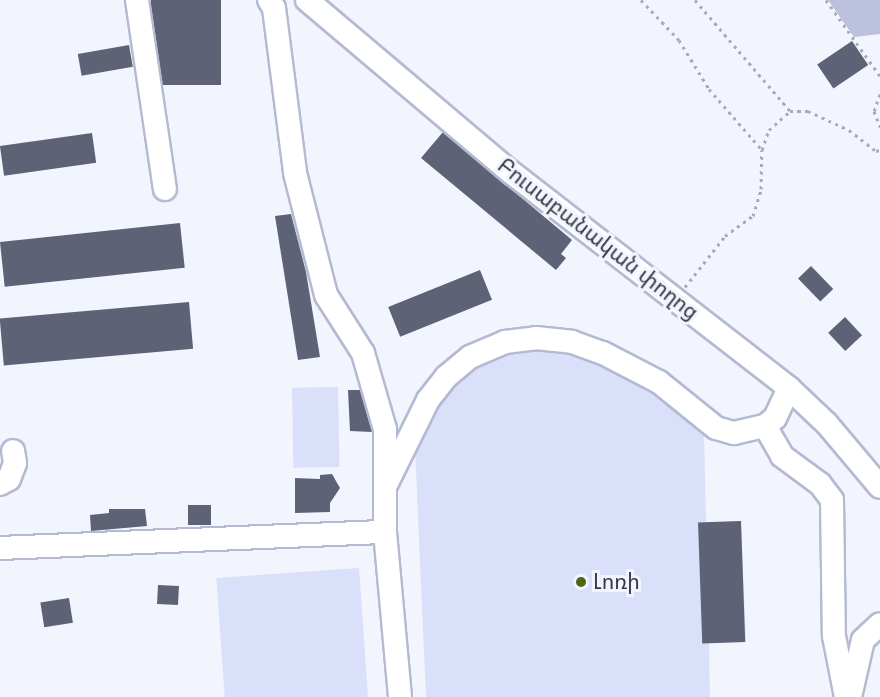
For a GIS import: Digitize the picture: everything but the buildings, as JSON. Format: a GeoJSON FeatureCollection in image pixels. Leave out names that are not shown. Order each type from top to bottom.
{"type":"FeatureCollection","features":[{"type":"Feature","properties":{"kind":"street"},"geometry":{"type":"LineString","coordinates":[[137,0],[165,189]]}},
{"type":"Feature","properties":{"kind":"street"},"geometry":{"type":"LineString","coordinates":[[269,0],[274,8],[295,173],[326,295],[363,353],[385,429],[385,532],[400,697]]}},
{"type":"Feature","properties":{"kind":"street","name":"Բուսաբանական փողոց"},"geometry":{"type":"LineString","coordinates":[[307,0],[512,173],[789,388],[827,424],[880,487]]}},
{"type":"Feature","properties":{"kind":"street"},"geometry":{"type":"LineString","coordinates":[[385,489],[428,400],[446,376],[470,357],[505,342],[536,338],[572,342],[630,364],[716,428],[734,433],[765,426],[784,405],[789,388]]}},
{"type":"Feature","properties":{"kind":"street"},"geometry":{"type":"LineString","coordinates":[[765,426],[782,456],[820,484],[832,500],[834,636],[848,697]]}},
{"type":"Feature","properties":{"kind":"street"},"geometry":{"type":"LineString","coordinates":[[0,484],[9,479],[15,463],[13,451]]}},
{"type":"Feature","properties":{"kind":"street"},"geometry":{"type":"LineString","coordinates":[[0,548],[385,532]]}},
{"type":"Feature","properties":{"kind":"street"},"geometry":{"type":"LineString","coordinates":[[848,697],[863,640],[880,624]]}},
{"type":"Feature","properties":{"kind":"path"},"geometry":{"type":"LineString","coordinates":[[641,0],[678,40],[709,89],[762,150]]}},
{"type":"Feature","properties":{"kind":"path"},"geometry":{"type":"LineString","coordinates":[[695,0],[790,111],[818,116],[849,130],[878,150],[880,157]]}},
{"type":"Feature","properties":{"kind":"path"},"geometry":{"type":"LineString","coordinates":[[826,0],[880,76]]}},
{"type":"Feature","properties":{"kind":"path"},"geometry":{"type":"LineString","coordinates":[[880,94],[874,111],[880,127]]}},
{"type":"Feature","properties":{"kind":"path"},"geometry":{"type":"LineString","coordinates":[[675,300],[725,236],[753,216],[761,189],[762,150],[769,130],[790,111]]}},
{"type":"Feature","properties":{"kind":"shaded area"},"geometry":{"type":"Polygon","coordinates":[[[828,0],[880,0],[880,34],[854,37],[828,0]]]}},
{"type":"Feature","properties":{"kind":"shaded area","name":"Լոռի"},"geometry":{"type":"Polygon","coordinates":[[[534,348],[569,352],[627,371],[679,409],[704,436],[706,522],[741,521],[746,642],[709,643],[710,697],[426,697],[415,448],[435,404],[475,364],[506,351],[534,348]]]}},
{"type":"Feature","properties":{"kind":"shaded area"},"geometry":{"type":"Polygon","coordinates":[[[338,387],[339,467],[293,468],[292,388],[338,387]]]}},
{"type":"Feature","properties":{"kind":"shaded area"},"geometry":{"type":"Polygon","coordinates":[[[359,568],[368,697],[225,697],[216,578],[359,568]]]}},
{"type":"Feature","properties":{"kind":"place","name":"Լոռի"},"geometry":{"type":"Point","coordinates":[581,582]}}]}
